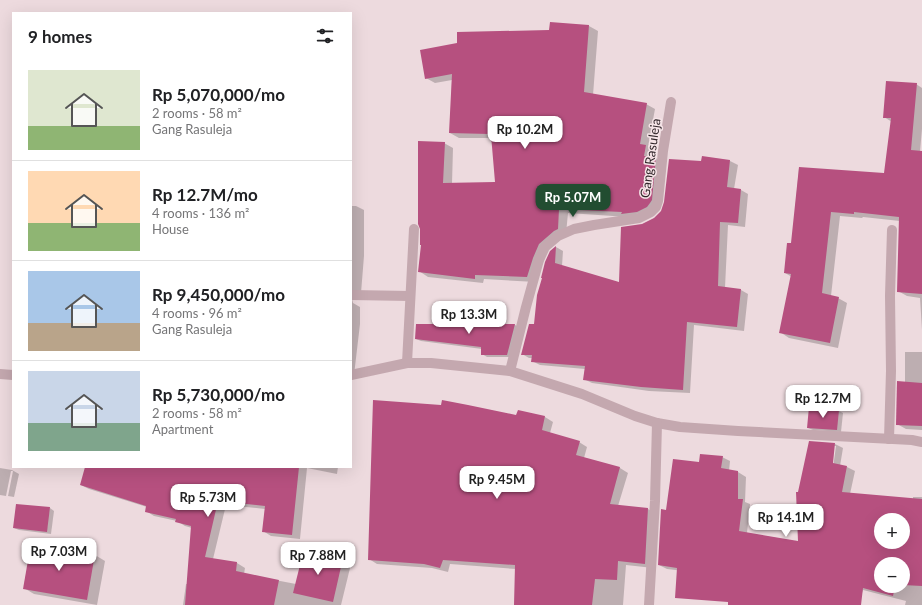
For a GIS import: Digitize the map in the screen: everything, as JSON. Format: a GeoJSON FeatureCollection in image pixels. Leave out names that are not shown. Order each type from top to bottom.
{"type":"FeatureCollection","features":[{"type":"Feature","properties":{"kind":"street","name":"Gang Rasuleja"},"geometry":{"type":"LineString","coordinates":[[510,371],[537,267],[545,247],[558,236],[574,229],[639,218],[651,212],[656,207],[671,102]]}},
{"type":"Feature","properties":{"kind":"street"},"geometry":{"type":"LineString","coordinates":[[407,363],[414,230]]}},
{"type":"Feature","properties":{"kind":"street"},"geometry":{"type":"LineString","coordinates":[[889,439],[892,230]]}},
{"type":"Feature","properties":{"kind":"street"},"geometry":{"type":"LineString","coordinates":[[352,295],[410,296]]}},
{"type":"Feature","properties":{"kind":"street"},"geometry":{"type":"LineString","coordinates":[[352,375],[407,363],[432,362],[510,371],[582,394],[635,416],[657,423],[680,427],[912,440],[922,442]]}},
{"type":"Feature","properties":{"kind":"street"},"geometry":{"type":"LineString","coordinates":[[0,374],[12,375]]}},
{"type":"Feature","properties":{"kind":"street"},"geometry":{"type":"LineString","coordinates":[[649,605],[655,501],[657,423]]}},
{"type":"Feature","properties":{"kind":"building"},"geometry":{"type":"Polygon","coordinates":[[[550,22],[589,25],[584,92],[647,103],[640,144],[646,145],[644,156],[656,157],[652,200],[647,207],[637,212],[621,214],[622,212],[559,209],[558,229],[539,244],[527,277],[475,275],[475,279],[418,272],[421,245],[420,229],[418,224],[418,141],[445,142],[443,183],[495,182],[491,135],[449,133],[452,74],[425,79],[420,50],[457,43],[457,32],[549,30],[550,22]]]}},
{"type":"Feature","properties":{"kind":"building"},"geometry":{"type":"Polygon","coordinates":[[[886,81],[917,83],[911,150],[922,151],[922,294],[897,292],[899,217],[854,212],[854,214],[831,212],[822,293],[839,297],[830,343],[779,333],[791,274],[784,273],[787,243],[791,243],[799,167],[884,173],[891,118],[883,118],[886,81]]]}},
{"type":"Feature","properties":{"kind":"building"},"geometry":{"type":"Polygon","coordinates":[[[702,156],[730,160],[727,187],[741,189],[738,223],[720,222],[718,286],[741,289],[737,327],[687,322],[683,390],[583,380],[585,366],[531,362],[532,355],[521,355],[529,324],[534,324],[537,295],[545,262],[550,251],[556,246],[555,263],[619,282],[621,227],[642,224],[654,218],[661,211],[664,202],[669,159],[701,161],[702,156]]]}},
{"type":"Feature","properties":{"kind":"building"},"geometry":{"type":"Polygon","coordinates":[[[451,316],[475,319],[474,324],[515,324],[507,355],[481,355],[481,347],[415,339],[416,324],[450,324],[451,316]]]}},
{"type":"Feature","properties":{"kind":"building"},"geometry":{"type":"Polygon","coordinates":[[[897,381],[922,383],[922,426],[896,425],[897,381]]]}},
{"type":"Feature","properties":{"kind":"building"},"geometry":{"type":"Polygon","coordinates":[[[373,400],[441,405],[442,400],[516,415],[518,410],[545,416],[542,430],[580,441],[576,455],[620,467],[610,504],[648,508],[645,564],[618,561],[617,580],[595,579],[592,605],[514,605],[515,565],[443,560],[440,568],[424,564],[368,560],[373,400]]]}},
{"type":"Feature","properties":{"kind":"building"},"geometry":{"type":"Polygon","coordinates":[[[809,407],[839,410],[837,430],[807,428],[809,407]]]}},
{"type":"Feature","properties":{"kind":"building"},"geometry":{"type":"Polygon","coordinates":[[[809,441],[835,443],[833,463],[847,466],[842,492],[922,499],[922,586],[910,585],[910,557],[874,557],[874,591],[863,588],[861,605],[728,605],[728,602],[675,598],[677,568],[658,565],[661,509],[666,510],[673,459],[699,462],[700,454],[723,456],[721,468],[738,471],[738,499],[743,499],[739,531],[798,541],[796,492],[798,492],[809,441]]]}},
{"type":"Feature","properties":{"kind":"building"},"geometry":{"type":"Polygon","coordinates":[[[85,468],[299,468],[292,535],[262,532],[265,506],[218,501],[205,557],[237,562],[236,571],[279,580],[274,605],[185,605],[191,526],[175,522],[176,519],[145,512],[146,506],[80,485],[85,468]]]}},
{"type":"Feature","properties":{"kind":"building"},"geometry":{"type":"Polygon","coordinates":[[[16,504],[50,507],[47,532],[13,528],[16,504]]]}},
{"type":"Feature","properties":{"kind":"building"},"geometry":{"type":"Polygon","coordinates":[[[31,543],[95,554],[87,600],[23,589],[31,543]]]}},
{"type":"Feature","properties":{"kind":"building"},"geometry":{"type":"Polygon","coordinates":[[[304,549],[343,558],[333,602],[293,593],[304,549]]]}},
{"type":"Feature","properties":{"kind":"building"},"geometry":{"type":"Polygon","coordinates":[[[882,593],[894,593],[893,596],[882,593]]]}}]}
